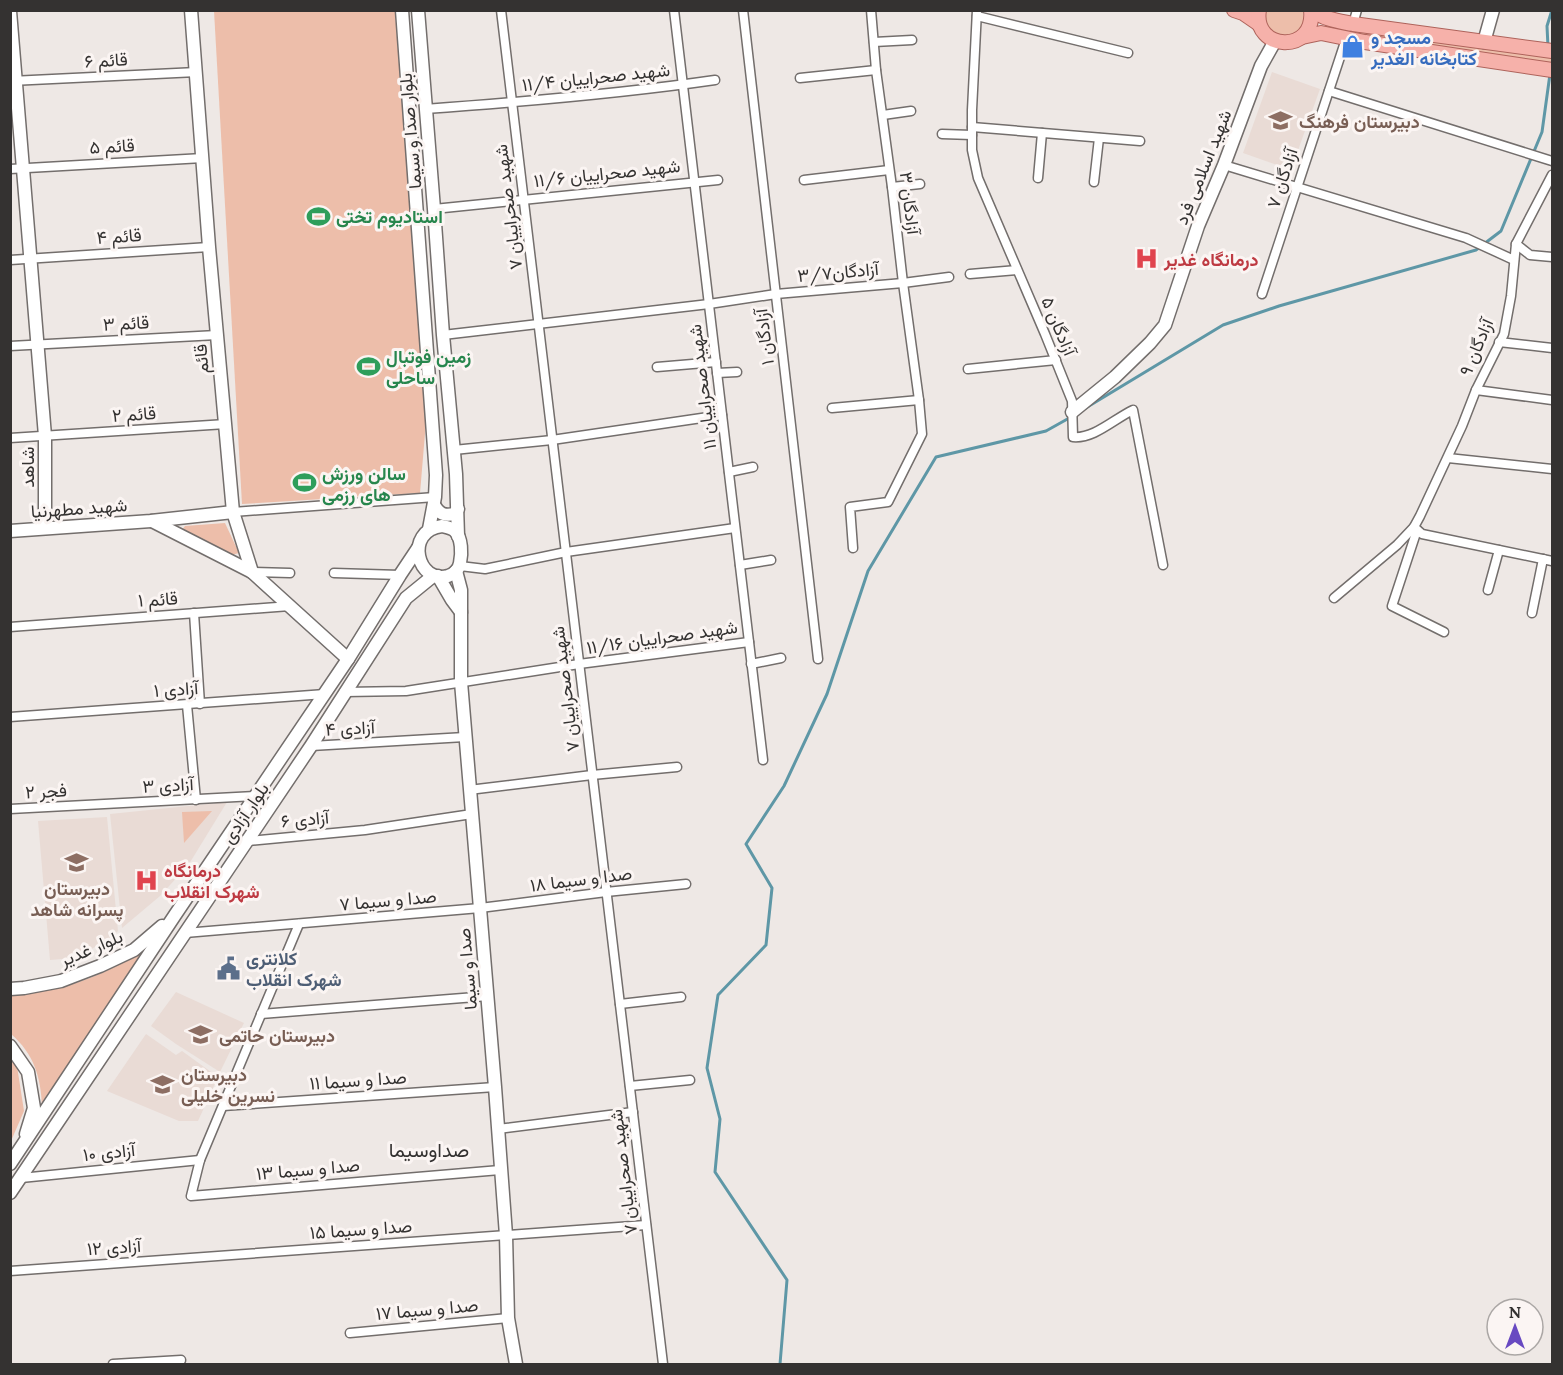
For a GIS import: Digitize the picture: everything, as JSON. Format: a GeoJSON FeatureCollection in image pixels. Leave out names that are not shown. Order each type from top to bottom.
{"type":"FeatureCollection","features":[{"type":"Feature","properties":{"kind":"main road","name":"قائم"},"geometry":{"type":"LineString","coordinates":[[191,10],[209,247],[233,512],[252,572]]}},
{"type":"Feature","properties":{"kind":"main road","name":"بلوار صدا و سیما"},"geometry":{"type":"LineString","coordinates":[[402,10],[436,475],[435,501],[429,529]]}},
{"type":"Feature","properties":{"kind":"main road"},"geometry":{"type":"LineString","coordinates":[[1234,10],[1259,17],[1262,30],[1268,37],[1284,43],[1321,33],[1346,39],[1552,70]]}},
{"type":"Feature","properties":{"kind":"main road"},"geometry":{"type":"LineString","coordinates":[[1312,10],[1328,19],[1355,17],[1484,42],[1552,51]]}},
{"type":"Feature","properties":{"kind":"main road"},"geometry":{"type":"LineString","coordinates":[[1302,37],[1310,27],[1312,10]]}},
{"type":"Feature","properties":{"kind":"main road"},"geometry":{"type":"LineString","coordinates":[[1484,42],[1492,10]]}},
{"type":"Feature","properties":{"kind":"main road","name":"شاهد"},"geometry":{"type":"LineString","coordinates":[[10,11],[17,168],[30,259],[45,436],[45,528]]}},
{"type":"Feature","properties":{"kind":"main road","name":"بلوار صدا و سیما"},"geometry":{"type":"LineString","coordinates":[[419,11],[443,336],[454,450],[458,536]]}},
{"type":"Feature","properties":{"kind":"main road","name":"شهید اسلامی فرد"},"geometry":{"type":"LineString","coordinates":[[1072,412],[1115,377],[1165,325],[1198,226],[1262,66],[1275,41]]}},
{"type":"Feature","properties":{"kind":"main road"},"geometry":{"type":"LineString","coordinates":[[435,501],[438,512],[443,514],[454,514],[458,509]]}},
{"type":"Feature","properties":{"kind":"main road","name":"شهید مطهرنیا"},"geometry":{"type":"LineString","coordinates":[[10,531],[151,521],[233,512]]}},
{"type":"Feature","properties":{"kind":"main road","name":"شهید مطهرنیا"},"geometry":{"type":"LineString","coordinates":[[151,521],[252,572]]}},
{"type":"Feature","properties":{"kind":"main road"},"geometry":{"type":"LineString","coordinates":[[436,576],[447,576],[458,568],[461,552],[458,536],[455,532],[442,526],[429,529],[424,534],[418,548],[418,555],[425,569],[436,576],[461,612]]}},
{"type":"Feature","properties":{"kind":"main road","name":"بلوار آزادی"},"geometry":{"type":"LineString","coordinates":[[10,1164],[325,694],[418,548]]}},
{"type":"Feature","properties":{"kind":"main road","name":"صدا و سیما"},"geometry":{"type":"LineString","coordinates":[[458,568],[461,590],[461,682],[465,737],[506,1235],[508,1318],[516,1365]]}},
{"type":"Feature","properties":{"kind":"main road"},"geometry":{"type":"LineString","coordinates":[[252,572],[348,659]]}},
{"type":"Feature","properties":{"kind":"main road","name":"بلوار آزادی"},"geometry":{"type":"LineString","coordinates":[[10,1193],[248,841],[406,598],[436,576]]}},
{"type":"Feature","properties":{"kind":"main road"},"geometry":{"type":"LineString","coordinates":[[207,868],[222,879]]}},
{"type":"Feature","properties":{"kind":"main road","name":"بلوار غدیر"},"geometry":{"type":"LineString","coordinates":[[10,989],[61,981],[100,966],[134,950],[175,915]]}},
{"type":"Feature","properties":{"kind":"main road"},"geometry":{"type":"LineString","coordinates":[[10,1046],[28,1072],[34,1108],[22,1147]]}},
{"type":"Feature","properties":{"kind":"street","name":"شهید صحراییان ۷"},"geometry":{"type":"LineString","coordinates":[[501,10],[663,1365]]}},
{"type":"Feature","properties":{"kind":"street","name":"شهید صحراییان ۱۱"},"geometry":{"type":"LineString","coordinates":[[674,10],[763,760]]}},
{"type":"Feature","properties":{"kind":"street","name":"آزادگان ۱"},"geometry":{"type":"LineString","coordinates":[[743,10],[818,659]]}},
{"type":"Feature","properties":{"kind":"street","name":"آزادگان ۳"},"geometry":{"type":"LineString","coordinates":[[853,548],[850,507],[888,502],[922,434],[870,10]]}},
{"type":"Feature","properties":{"kind":"street"},"geometry":{"type":"LineString","coordinates":[[977,13],[1128,52]]}},
{"type":"Feature","properties":{"kind":"street","name":"آزادگان ۵"},"geometry":{"type":"LineString","coordinates":[[977,13],[972,150],[978,178],[1072,401],[1072,437],[1081,438],[1133,410],[1163,565]]}},
{"type":"Feature","properties":{"kind":"street","name":"آزادگان ۷"},"geometry":{"type":"LineString","coordinates":[[1262,294],[1346,39]]}},
{"type":"Feature","properties":{"kind":"street"},"geometry":{"type":"LineString","coordinates":[[874,42],[912,40]]}},
{"type":"Feature","properties":{"kind":"street"},"geometry":{"type":"LineString","coordinates":[[801,78],[876,70]]}},
{"type":"Feature","properties":{"kind":"street","name":"قائم ۶"},"geometry":{"type":"LineString","coordinates":[[13,81],[197,72]]}},
{"type":"Feature","properties":{"kind":"street","name":"شهید صحراییان ۱۱/۴"},"geometry":{"type":"LineString","coordinates":[[425,109],[512,103],[716,80]]}},
{"type":"Feature","properties":{"kind":"street"},"geometry":{"type":"LineString","coordinates":[[1329,91],[1552,161]]}},
{"type":"Feature","properties":{"kind":"street"},"geometry":{"type":"LineString","coordinates":[[883,115],[911,111]]}},
{"type":"Feature","properties":{"kind":"street"},"geometry":{"type":"LineString","coordinates":[[942,134],[972,131],[1042,133],[1140,141]]}},
{"type":"Feature","properties":{"kind":"street"},"geometry":{"type":"LineString","coordinates":[[1038,178],[1042,133]]}},
{"type":"Feature","properties":{"kind":"street"},"geometry":{"type":"LineString","coordinates":[[1094,182],[1099,138]]}},
{"type":"Feature","properties":{"kind":"street","name":"قائم ۵"},"geometry":{"type":"LineString","coordinates":[[17,168],[203,158]]}},
{"type":"Feature","properties":{"kind":"street"},"geometry":{"type":"LineString","coordinates":[[1224,165],[1466,238],[1514,260]]}},
{"type":"Feature","properties":{"kind":"street"},"geometry":{"type":"LineString","coordinates":[[804,180],[889,170]]}},
{"type":"Feature","properties":{"kind":"street","name":"آزادگان ۹"},"geometry":{"type":"LineString","coordinates":[[1415,529],[1476,390],[1504,334],[1511,296],[1516,244],[1552,175]]}},
{"type":"Feature","properties":{"kind":"street","name":"شهید صحراییان ۱۱/۶"},"geometry":{"type":"LineString","coordinates":[[434,209],[718,180]]}},
{"type":"Feature","properties":{"kind":"street"},"geometry":{"type":"LineString","coordinates":[[892,187],[920,184]]}},
{"type":"Feature","properties":{"kind":"street"},"geometry":{"type":"LineString","coordinates":[[1516,244],[1530,255],[1552,256]]}},
{"type":"Feature","properties":{"kind":"street","name":"قائم ۴"},"geometry":{"type":"LineString","coordinates":[[10,260],[209,247]]}},
{"type":"Feature","properties":{"kind":"street"},"geometry":{"type":"LineString","coordinates":[[970,274],[1017,270]]}},
{"type":"Feature","properties":{"kind":"street","name":"آزادگان۳/۷"},"geometry":{"type":"LineString","coordinates":[[443,336],[776,294],[949,277]]}},
{"type":"Feature","properties":{"kind":"street","name":"قائم ۳"},"geometry":{"type":"LineString","coordinates":[[10,345],[217,335]]}},
{"type":"Feature","properties":{"kind":"street"},"geometry":{"type":"LineString","coordinates":[[1499,342],[1552,348]]}},
{"type":"Feature","properties":{"kind":"street"},"geometry":{"type":"LineString","coordinates":[[968,369],[1056,360]]}},
{"type":"Feature","properties":{"kind":"street"},"geometry":{"type":"LineString","coordinates":[[657,367],[716,362]]}},
{"type":"Feature","properties":{"kind":"street"},"geometry":{"type":"LineString","coordinates":[[717,373],[736,372]]}},
{"type":"Feature","properties":{"kind":"street"},"geometry":{"type":"LineString","coordinates":[[1476,390],[1552,400]]}},
{"type":"Feature","properties":{"kind":"street"},"geometry":{"type":"LineString","coordinates":[[832,408],[919,400]]}},
{"type":"Feature","properties":{"kind":"street"},"geometry":{"type":"LineString","coordinates":[[454,450],[552,440],[722,415]]}},
{"type":"Feature","properties":{"kind":"street","name":"قائم ۲"},"geometry":{"type":"LineString","coordinates":[[10,438],[226,424]]}},
{"type":"Feature","properties":{"kind":"street"},"geometry":{"type":"LineString","coordinates":[[1448,458],[1552,469]]}},
{"type":"Feature","properties":{"kind":"street"},"geometry":{"type":"LineString","coordinates":[[729,472],[753,467]]}},
{"type":"Feature","properties":{"kind":"street"},"geometry":{"type":"LineString","coordinates":[[233,512],[435,501]]}},
{"type":"Feature","properties":{"kind":"street"},"geometry":{"type":"LineString","coordinates":[[458,568],[485,569],[566,552],[735,528]]}},
{"type":"Feature","properties":{"kind":"street"},"geometry":{"type":"LineString","coordinates":[[1415,529],[1422,534],[1548,560],[1533,613]]}},
{"type":"Feature","properties":{"kind":"street"},"geometry":{"type":"LineString","coordinates":[[1334,598],[1415,529]]}},
{"type":"Feature","properties":{"kind":"street"},"geometry":{"type":"LineString","coordinates":[[1415,529],[1392,606],[1444,632]]}},
{"type":"Feature","properties":{"kind":"street"},"geometry":{"type":"LineString","coordinates":[[1488,590],[1499,550]]}},
{"type":"Feature","properties":{"kind":"street"},"geometry":{"type":"LineString","coordinates":[[740,565],[771,560]]}},
{"type":"Feature","properties":{"kind":"street"},"geometry":{"type":"LineString","coordinates":[[252,572],[290,573]]}},
{"type":"Feature","properties":{"kind":"street"},"geometry":{"type":"LineString","coordinates":[[334,573],[399,575]]}},
{"type":"Feature","properties":{"kind":"street","name":"قائم ۱"},"geometry":{"type":"LineString","coordinates":[[10,627],[290,606]]}},
{"type":"Feature","properties":{"kind":"street"},"geometry":{"type":"LineString","coordinates":[[194,613],[200,704]]}},
{"type":"Feature","properties":{"kind":"street","name":"شهید صحراییان ۱۱/۱۶"},"geometry":{"type":"LineString","coordinates":[[344,692],[406,691],[579,664],[748,642]]}},
{"type":"Feature","properties":{"kind":"street"},"geometry":{"type":"LineString","coordinates":[[751,664],[781,658]]}},
{"type":"Feature","properties":{"kind":"street","name":"آزادی ۱"},"geometry":{"type":"LineString","coordinates":[[10,717],[325,694]]}},
{"type":"Feature","properties":{"kind":"street"},"geometry":{"type":"LineString","coordinates":[[187,705],[196,800]]}},
{"type":"Feature","properties":{"kind":"street","name":"آزادی ۴"},"geometry":{"type":"LineString","coordinates":[[311,746],[465,737]]}},
{"type":"Feature","properties":{"kind":"street"},"geometry":{"type":"LineString","coordinates":[[469,790],[677,767]]}},
{"type":"Feature","properties":{"kind":"street","name":"آزادی ۳"},"geometry":{"type":"LineString","coordinates":[[83,806],[255,796]]}},
{"type":"Feature","properties":{"kind":"street","name":"فجر ۲"},"geometry":{"type":"LineString","coordinates":[[10,809],[83,806]]}},
{"type":"Feature","properties":{"kind":"street","name":"آزادی ۶"},"geometry":{"type":"LineString","coordinates":[[248,841],[365,830],[472,814]]}},
{"type":"Feature","properties":{"kind":"street","name":"صدا و سیما ۱۸"},"geometry":{"type":"LineString","coordinates":[[480,908],[686,884]]}},
{"type":"Feature","properties":{"kind":"street","name":"صدا و سیما ۷"},"geometry":{"type":"LineString","coordinates":[[185,933],[480,908]]}},
{"type":"Feature","properties":{"kind":"street"},"geometry":{"type":"LineString","coordinates":[[200,1160],[299,924]]}},
{"type":"Feature","properties":{"kind":"street"},"geometry":{"type":"LineString","coordinates":[[261,1014],[488,996]]}},
{"type":"Feature","properties":{"kind":"street"},"geometry":{"type":"LineString","coordinates":[[620,1004],[681,997]]}},
{"type":"Feature","properties":{"kind":"street"},"geometry":{"type":"LineString","coordinates":[[630,1086],[690,1080]]}},
{"type":"Feature","properties":{"kind":"street","name":"صدا و سیما ۱۱"},"geometry":{"type":"LineString","coordinates":[[223,1106],[495,1087]]}},
{"type":"Feature","properties":{"kind":"street"},"geometry":{"type":"LineString","coordinates":[[498,1129],[633,1112]]}},
{"type":"Feature","properties":{"kind":"street","name":"آزادی ۱۰"},"geometry":{"type":"LineString","coordinates":[[21,1178],[200,1160]]}},
{"type":"Feature","properties":{"kind":"street","name":"صدا و سیما ۱۳"},"geometry":{"type":"LineString","coordinates":[[200,1160],[191,1196],[500,1170]]}},
{"type":"Feature","properties":{"kind":"street","name":"صدا و سیما ۱۵"},"geometry":{"type":"LineString","coordinates":[[219,1257],[646,1225]]}},
{"type":"Feature","properties":{"kind":"street","name":"آزادی ۱۲"},"geometry":{"type":"LineString","coordinates":[[10,1271],[219,1257]]}},
{"type":"Feature","properties":{"kind":"street","name":"صدا و سیما ۱۷"},"geometry":{"type":"LineString","coordinates":[[350,1333],[508,1318]]}},
{"type":"Feature","properties":{"kind":"street"},"geometry":{"type":"LineString","coordinates":[[113,1365],[181,1360]]}},
{"type":"Feature","properties":{"kind":"shaded area","name":"استادیوم تختی"},"geometry":{"type":"Polygon","coordinates":[[[214,11],[395,11],[426,422],[420,493],[242,504],[214,11]]]}},
{"type":"Feature","properties":{"kind":"shaded area"},"geometry":{"type":"Polygon","coordinates":[[[1266,11],[1303,11],[1301,28],[1290,35],[1276,34],[1267,25],[1266,11]]]}},
{"type":"Feature","properties":{"kind":"shaded area"},"geometry":{"type":"Polygon","coordinates":[[[1326,23],[1552,54],[1552,63],[1324,28],[1326,23]]]}},
{"type":"Feature","properties":{"kind":"shaded area","name":"دبیرستان فرهنگ"},"geometry":{"type":"Polygon","coordinates":[[[1272,72],[1320,89],[1291,170],[1243,153],[1272,72]]]}},
{"type":"Feature","properties":{"kind":"shaded area"},"geometry":{"type":"Polygon","coordinates":[[[225,523],[239,553],[232,555],[182,530],[185,526],[225,523]]]}},
{"type":"Feature","properties":{"kind":"shaded area","name":"درمانگاه شهرک انقلاب"},"geometry":{"type":"Polygon","coordinates":[[[227,802],[189,864],[160,896],[122,928],[110,814],[227,802]]]}},
{"type":"Feature","properties":{"kind":"shaded area"},"geometry":{"type":"Polygon","coordinates":[[[212,811],[184,843],[182,812],[212,811]]]}},
{"type":"Feature","properties":{"kind":"shaded area","name":"دبیرستان پسرانه شاهد"},"geometry":{"type":"Polygon","coordinates":[[[107,817],[118,931],[86,952],[50,960],[38,821],[107,817]]]}},
{"type":"Feature","properties":{"kind":"shaded area"},"geometry":{"type":"Polygon","coordinates":[[[152,940],[42,1107],[35,1067],[31,1058],[11,1034],[11,995],[51,990],[77,983],[119,964],[152,940]]]}},
{"type":"Feature","properties":{"kind":"shaded area","name":"دبیرستان حاتمی"},"geometry":{"type":"Polygon","coordinates":[[[176,992],[244,1023],[220,1072],[151,1026],[176,992]]]}},
{"type":"Feature","properties":{"kind":"shaded area","name":"دبیرستان نسرین خلیلی"},"geometry":{"type":"Polygon","coordinates":[[[146,1034],[176,1055],[182,1051],[218,1077],[198,1121],[179,1121],[107,1091],[146,1034]]]}},
{"type":"Feature","properties":{"kind":"shaded area"},"geometry":{"type":"Polygon","coordinates":[[[11,1059],[17,1066],[24,1111],[11,1141],[11,1059]]]}},
{"type":"Feature","properties":{"kind":"waterway"},"geometry":{"type":"LineString","coordinates":[[1548,47],[1547,26],[1552,10]]}},
{"type":"Feature","properties":{"kind":"waterway"},"geometry":{"type":"LineString","coordinates":[[1084,409],[1223,325],[1279,306],[1476,250],[1501,231],[1542,132],[1550,74]]}},
{"type":"Feature","properties":{"kind":"waterway"},"geometry":{"type":"LineString","coordinates":[[780,1364],[787,1280],[715,1172],[720,1119],[707,1068],[718,995],[766,945],[772,888],[746,844],[784,786],[827,694],[868,571],[936,457],[1046,431],[1071,417]]}},
{"type":"Feature","properties":{"kind":"place","name":"مسجد و کتابخانه الغدیر"},"geometry":{"type":"Point","coordinates":[1353,47]}},
{"type":"Feature","properties":{"kind":"place","name":"دبیرستان فرهنگ"},"geometry":{"type":"Point","coordinates":[1281,121]}},
{"type":"Feature","properties":{"kind":"place","name":"استادیوم تختی"},"geometry":{"type":"Point","coordinates":[318,216]}},
{"type":"Feature","properties":{"kind":"place","name":"درمانگاه غدیر"},"geometry":{"type":"Point","coordinates":[1146,259]}},
{"type":"Feature","properties":{"kind":"place","name":"زمین فوتبال ساحلی"},"geometry":{"type":"Point","coordinates":[368,366]}},
{"type":"Feature","properties":{"kind":"place","name":"سالن ورزش های رزمی"},"geometry":{"type":"Point","coordinates":[304,483]}},
{"type":"Feature","properties":{"kind":"place","name":"دبیرستان پسرانه شاهد"},"geometry":{"type":"Point","coordinates":[77,862]}},
{"type":"Feature","properties":{"kind":"place","name":"درمانگاه شهرک انقلاب"},"geometry":{"type":"Point","coordinates":[146,880]}},
{"type":"Feature","properties":{"kind":"place","name":"کلانتری شهرک انقلاب"},"geometry":{"type":"Point","coordinates":[228,968]}},
{"type":"Feature","properties":{"kind":"place","name":"دبیرستان حاتمی"},"geometry":{"type":"Point","coordinates":[201,1035]}},
{"type":"Feature","properties":{"kind":"place","name":"دبیرستان نسرین خلیلی"},"geometry":{"type":"Point","coordinates":[163,1084]}},
{"type":"Feature","properties":{"kind":"district","name":"صداوسیما"},"geometry":{"type":"Point","coordinates":[429,1149]}}]}
